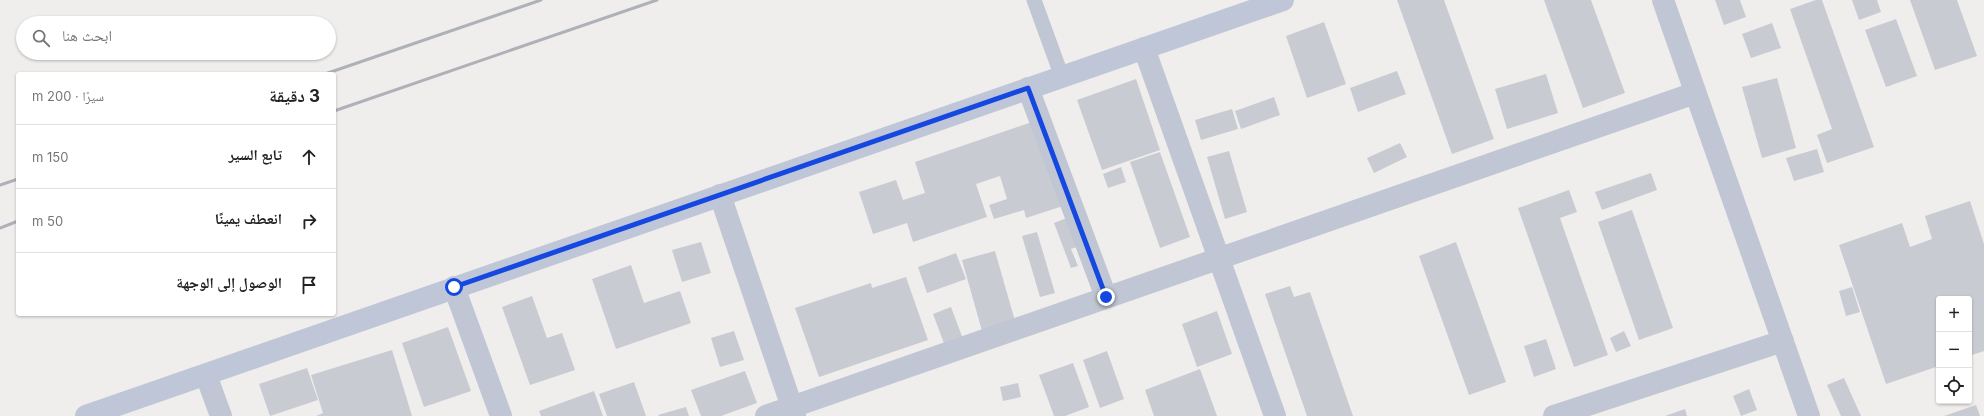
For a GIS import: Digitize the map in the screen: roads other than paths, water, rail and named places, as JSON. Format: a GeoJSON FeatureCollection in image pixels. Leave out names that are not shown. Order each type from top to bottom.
{"type":"FeatureCollection","features":[{"type":"Feature","properties":{"kind":"main road"},"geometry":{"type":"LineString","coordinates":[[86,416],[1283,0]]}},
{"type":"Feature","properties":{"kind":"street"},"geometry":{"type":"LineString","coordinates":[[1663,0],[1809,416]]}},
{"type":"Feature","properties":{"kind":"street"},"geometry":{"type":"LineString","coordinates":[[1144,48],[1275,416]]}},
{"type":"Feature","properties":{"kind":"street"},"geometry":{"type":"LineString","coordinates":[[1028,88],[1106,297]]}},
{"type":"Feature","properties":{"kind":"street"},"geometry":{"type":"LineString","coordinates":[[766,416],[793,412],[1106,297],[1695,93]]}},
{"type":"Feature","properties":{"kind":"street"},"geometry":{"type":"LineString","coordinates":[[720,195],[793,412]]}},
{"type":"Feature","properties":{"kind":"street"},"geometry":{"type":"LineString","coordinates":[[454,287],[501,416]]}},
{"type":"Feature","properties":{"kind":"street"},"geometry":{"type":"LineString","coordinates":[[1554,416],[1783,342]]}},
{"type":"Feature","properties":{"kind":"street"},"geometry":{"type":"LineString","coordinates":[[206,375],[221,416]]}},
{"type":"Feature","properties":{"kind":"lane"},"geometry":{"type":"LineString","coordinates":[[1034,0],[1062,77]]}},
{"type":"Feature","properties":{"kind":"railway"},"geometry":{"type":"LineString","coordinates":[[331,72],[541,0]]}},
{"type":"Feature","properties":{"kind":"railway"},"geometry":{"type":"LineString","coordinates":[[336,110],[657,0]]}},
{"type":"Feature","properties":{"kind":"railway"},"geometry":{"type":"LineString","coordinates":[[0,185],[16,180]]}},
{"type":"Feature","properties":{"kind":"railway"},"geometry":{"type":"LineString","coordinates":[[0,228],[16,222]]}}]}
